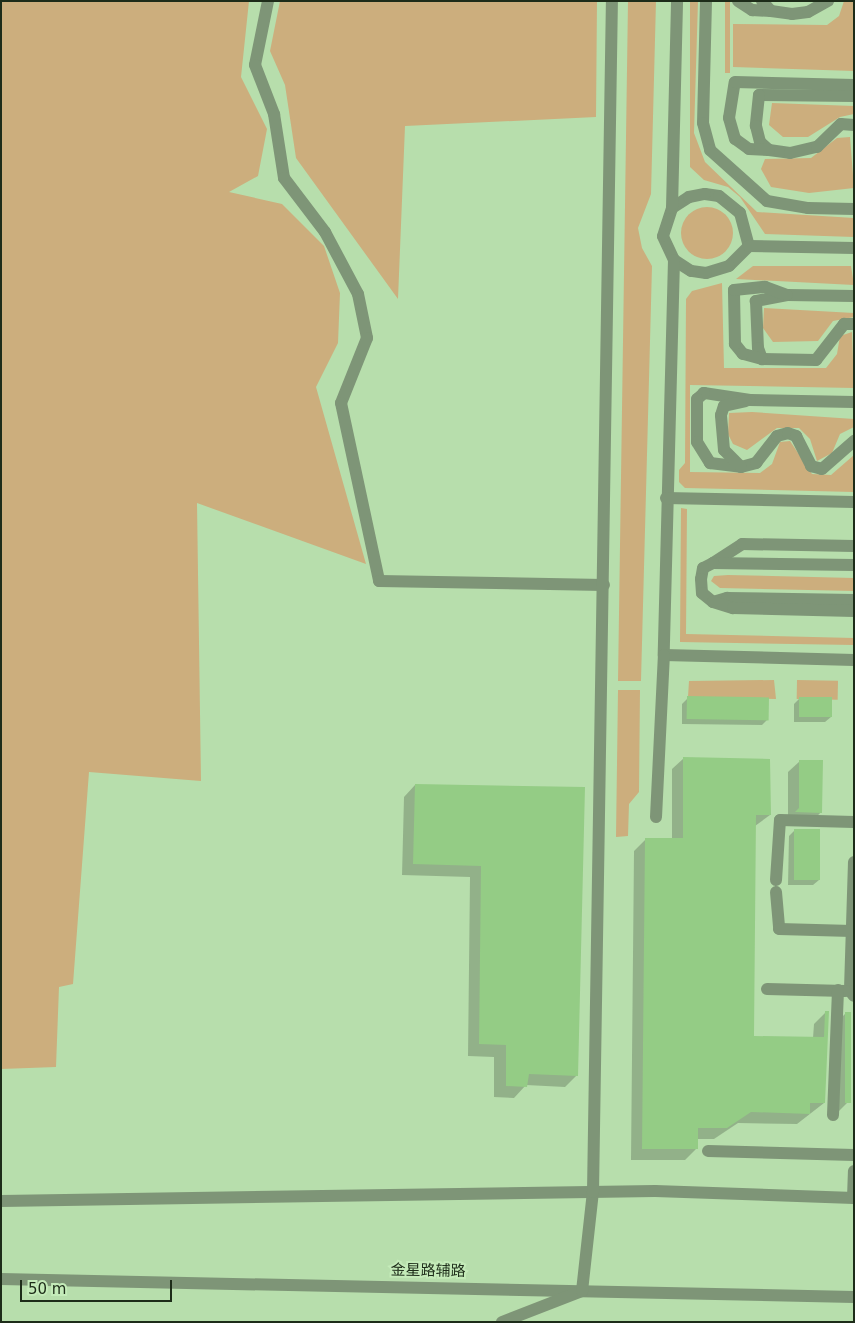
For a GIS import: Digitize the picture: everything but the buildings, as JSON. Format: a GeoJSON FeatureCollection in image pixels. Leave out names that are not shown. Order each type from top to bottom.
{"type":"FeatureCollection","features":[{"type":"Feature","properties":{"kind":"street"},"geometry":{"type":"LineString","coordinates":[[268,1],[255,64],[274,114],[284,178],[325,232],[358,294],[367,338],[341,403],[380,580],[604,585]]}},
{"type":"Feature","properties":{"kind":"street"},"geometry":{"type":"LineString","coordinates":[[502,1322],[582,1291],[593,1192],[612,1]]}},
{"type":"Feature","properties":{"kind":"street"},"geometry":{"type":"LineString","coordinates":[[656,817],[656,739],[664,655],[666,498],[674,260],[662,236],[672,208],[678,1]]}},
{"type":"Feature","properties":{"kind":"street"},"geometry":{"type":"LineString","coordinates":[[706,1],[703,123],[710,150],[767,200],[808,208],[854,209]]}},
{"type":"Feature","properties":{"kind":"street"},"geometry":{"type":"LineString","coordinates":[[738,1],[752,10],[767,6],[808,12],[828,1]]}},
{"type":"Feature","properties":{"kind":"street"},"geometry":{"type":"LineString","coordinates":[[854,85],[734,82],[729,118],[735,140],[749,149],[769,150],[805,151],[841,124],[854,124]]}},
{"type":"Feature","properties":{"kind":"street"},"geometry":{"type":"LineString","coordinates":[[769,150],[760,142],[756,126],[759,95],[854,96]]}},
{"type":"Feature","properties":{"kind":"street"},"geometry":{"type":"LineString","coordinates":[[672,208],[690,197],[718,196],[740,213],[749,246]]}},
{"type":"Feature","properties":{"kind":"street"},"geometry":{"type":"LineString","coordinates":[[674,260],[691,271],[706,273],[729,266],[749,246],[854,248]]}},
{"type":"Feature","properties":{"kind":"street"},"geometry":{"type":"LineString","coordinates":[[787,295],[765,287],[734,290],[735,344],[743,354],[762,359],[816,360],[844,324],[854,324]]}},
{"type":"Feature","properties":{"kind":"street"},"geometry":{"type":"LineString","coordinates":[[762,359],[756,340],[756,301],[787,295],[854,296]]}},
{"type":"Feature","properties":{"kind":"street"},"geometry":{"type":"LineString","coordinates":[[854,402],[750,400],[722,393],[699,394],[696,399],[697,442],[702,454],[710,463],[741,467],[760,459],[782,434],[796,436],[816,469],[832,465],[854,441]]}},
{"type":"Feature","properties":{"kind":"street"},"geometry":{"type":"LineString","coordinates":[[741,467],[724,450],[721,415],[724,406],[750,400]]}},
{"type":"Feature","properties":{"kind":"street"},"geometry":{"type":"LineString","coordinates":[[666,498],[854,502]]}},
{"type":"Feature","properties":{"kind":"street"},"geometry":{"type":"LineString","coordinates":[[854,546],[742,544],[703,568],[701,579],[702,593],[713,602],[734,608],[854,611]]}},
{"type":"Feature","properties":{"kind":"street"},"geometry":{"type":"LineString","coordinates":[[713,563],[854,565]]}},
{"type":"Feature","properties":{"kind":"street"},"geometry":{"type":"LineString","coordinates":[[713,602],[727,598],[854,600]]}},
{"type":"Feature","properties":{"kind":"street"},"geometry":{"type":"LineString","coordinates":[[664,655],[854,660]]}},
{"type":"Feature","properties":{"kind":"street"},"geometry":{"type":"LineString","coordinates":[[779,929],[776,886],[780,820],[854,822]]}},
{"type":"Feature","properties":{"kind":"street"},"geometry":{"type":"LineString","coordinates":[[833,1114],[852,932],[854,862]]}},
{"type":"Feature","properties":{"kind":"street"},"geometry":{"type":"LineString","coordinates":[[766,929],[852,932]]}},
{"type":"Feature","properties":{"kind":"street"},"geometry":{"type":"LineString","coordinates":[[767,989],[847,992]]}},
{"type":"Feature","properties":{"kind":"street"},"geometry":{"type":"LineString","coordinates":[[708,1151],[854,1155]]}},
{"type":"Feature","properties":{"kind":"street"},"geometry":{"type":"LineString","coordinates":[[1,1201],[593,1192],[853,1198],[854,1171]]}},
{"type":"Feature","properties":{"kind":"street","name":"金星路辅路"},"geometry":{"type":"LineString","coordinates":[[1,1279],[854,1297]]}},
{"type":"Feature","properties":{"kind":"shaded area"},"geometry":{"type":"Polygon","coordinates":[[[1,1],[249,1],[241,77],[267,129],[258,176],[229,192],[282,204],[324,246],[340,293],[338,343],[316,387],[366,564],[197,503],[201,781],[89,772],[73,984],[59,987],[56,1067],[1,1069],[1,1]]]}},
{"type":"Feature","properties":{"kind":"shaded area"},"geometry":{"type":"Polygon","coordinates":[[[280,1],[597,1],[596,117],[405,126],[398,299],[296,158],[285,85],[270,51],[280,1]]]}},
{"type":"Feature","properties":{"kind":"shaded area"},"geometry":{"type":"Polygon","coordinates":[[[628,1],[656,1],[651,194],[638,228],[642,248],[652,266],[641,681],[618,681],[628,1]]]}},
{"type":"Feature","properties":{"kind":"shaded area"},"geometry":{"type":"Polygon","coordinates":[[[690,1],[698,1],[694,133],[705,162],[757,212],[854,218],[854,237],[765,234],[740,197],[728,187],[704,180],[690,167],[690,1]]]}},
{"type":"Feature","properties":{"kind":"shaded area"},"geometry":{"type":"Polygon","coordinates":[[[725,1],[730,1],[730,73],[725,73],[725,1]]]}},
{"type":"Feature","properties":{"kind":"shaded area"},"geometry":{"type":"Polygon","coordinates":[[[844,1],[854,1],[854,71],[733,67],[733,24],[827,25],[839,16],[844,1]]]}},
{"type":"Feature","properties":{"kind":"shaded area"},"geometry":{"type":"Polygon","coordinates":[[[772,103],[854,106],[854,114],[840,117],[808,137],[783,137],[769,125],[772,103]]]}},
{"type":"Feature","properties":{"kind":"shaded area"},"geometry":{"type":"Polygon","coordinates":[[[850,137],[854,188],[809,193],[771,187],[761,169],[765,159],[811,158],[837,138],[850,137]]]}},
{"type":"Feature","properties":{"kind":"shaded area"},"geometry":{"type":"Polygon","coordinates":[[[702,207],[712,207],[726,214],[733,228],[733,238],[726,252],[712,259],[702,259],[692,255],[685,248],[681,238],[681,228],[685,218],[692,211],[702,207]]]}},
{"type":"Feature","properties":{"kind":"shaded area"},"geometry":{"type":"Polygon","coordinates":[[[753,266],[851,266],[854,285],[736,279],[753,266]]]}},
{"type":"Feature","properties":{"kind":"shaded area"},"geometry":{"type":"Polygon","coordinates":[[[722,283],[724,368],[826,368],[837,354],[840,336],[852,332],[854,388],[690,385],[690,472],[760,473],[772,464],[780,442],[790,441],[812,474],[831,475],[854,455],[854,492],[685,488],[679,482],[679,470],[685,463],[686,299],[692,291],[722,283]]]}},
{"type":"Feature","properties":{"kind":"shaded area"},"geometry":{"type":"Polygon","coordinates":[[[764,308],[854,313],[854,317],[833,321],[818,341],[773,342],[763,328],[764,308]]]}},
{"type":"Feature","properties":{"kind":"shaded area"},"geometry":{"type":"Polygon","coordinates":[[[752,412],[854,419],[854,427],[840,434],[832,453],[817,461],[810,439],[799,428],[777,428],[747,450],[733,444],[728,434],[729,413],[752,412]]]}},
{"type":"Feature","properties":{"kind":"shaded area"},"geometry":{"type":"Polygon","coordinates":[[[681,508],[687,509],[686,634],[854,638],[854,645],[680,642],[681,508]]]}},
{"type":"Feature","properties":{"kind":"shaded area"},"geometry":{"type":"Polygon","coordinates":[[[714,576],[854,578],[854,591],[720,588],[711,581],[714,576]]]}},
{"type":"Feature","properties":{"kind":"shaded area"},"geometry":{"type":"Polygon","coordinates":[[[774,680],[776,699],[688,697],[689,681],[774,680]]]}},
{"type":"Feature","properties":{"kind":"shaded area"},"geometry":{"type":"Polygon","coordinates":[[[797,680],[838,681],[838,700],[797,699],[797,680]]]}},
{"type":"Feature","properties":{"kind":"shaded area"},"geometry":{"type":"Polygon","coordinates":[[[618,690],[640,690],[639,792],[629,804],[628,836],[616,837],[618,690]]]}}]}
